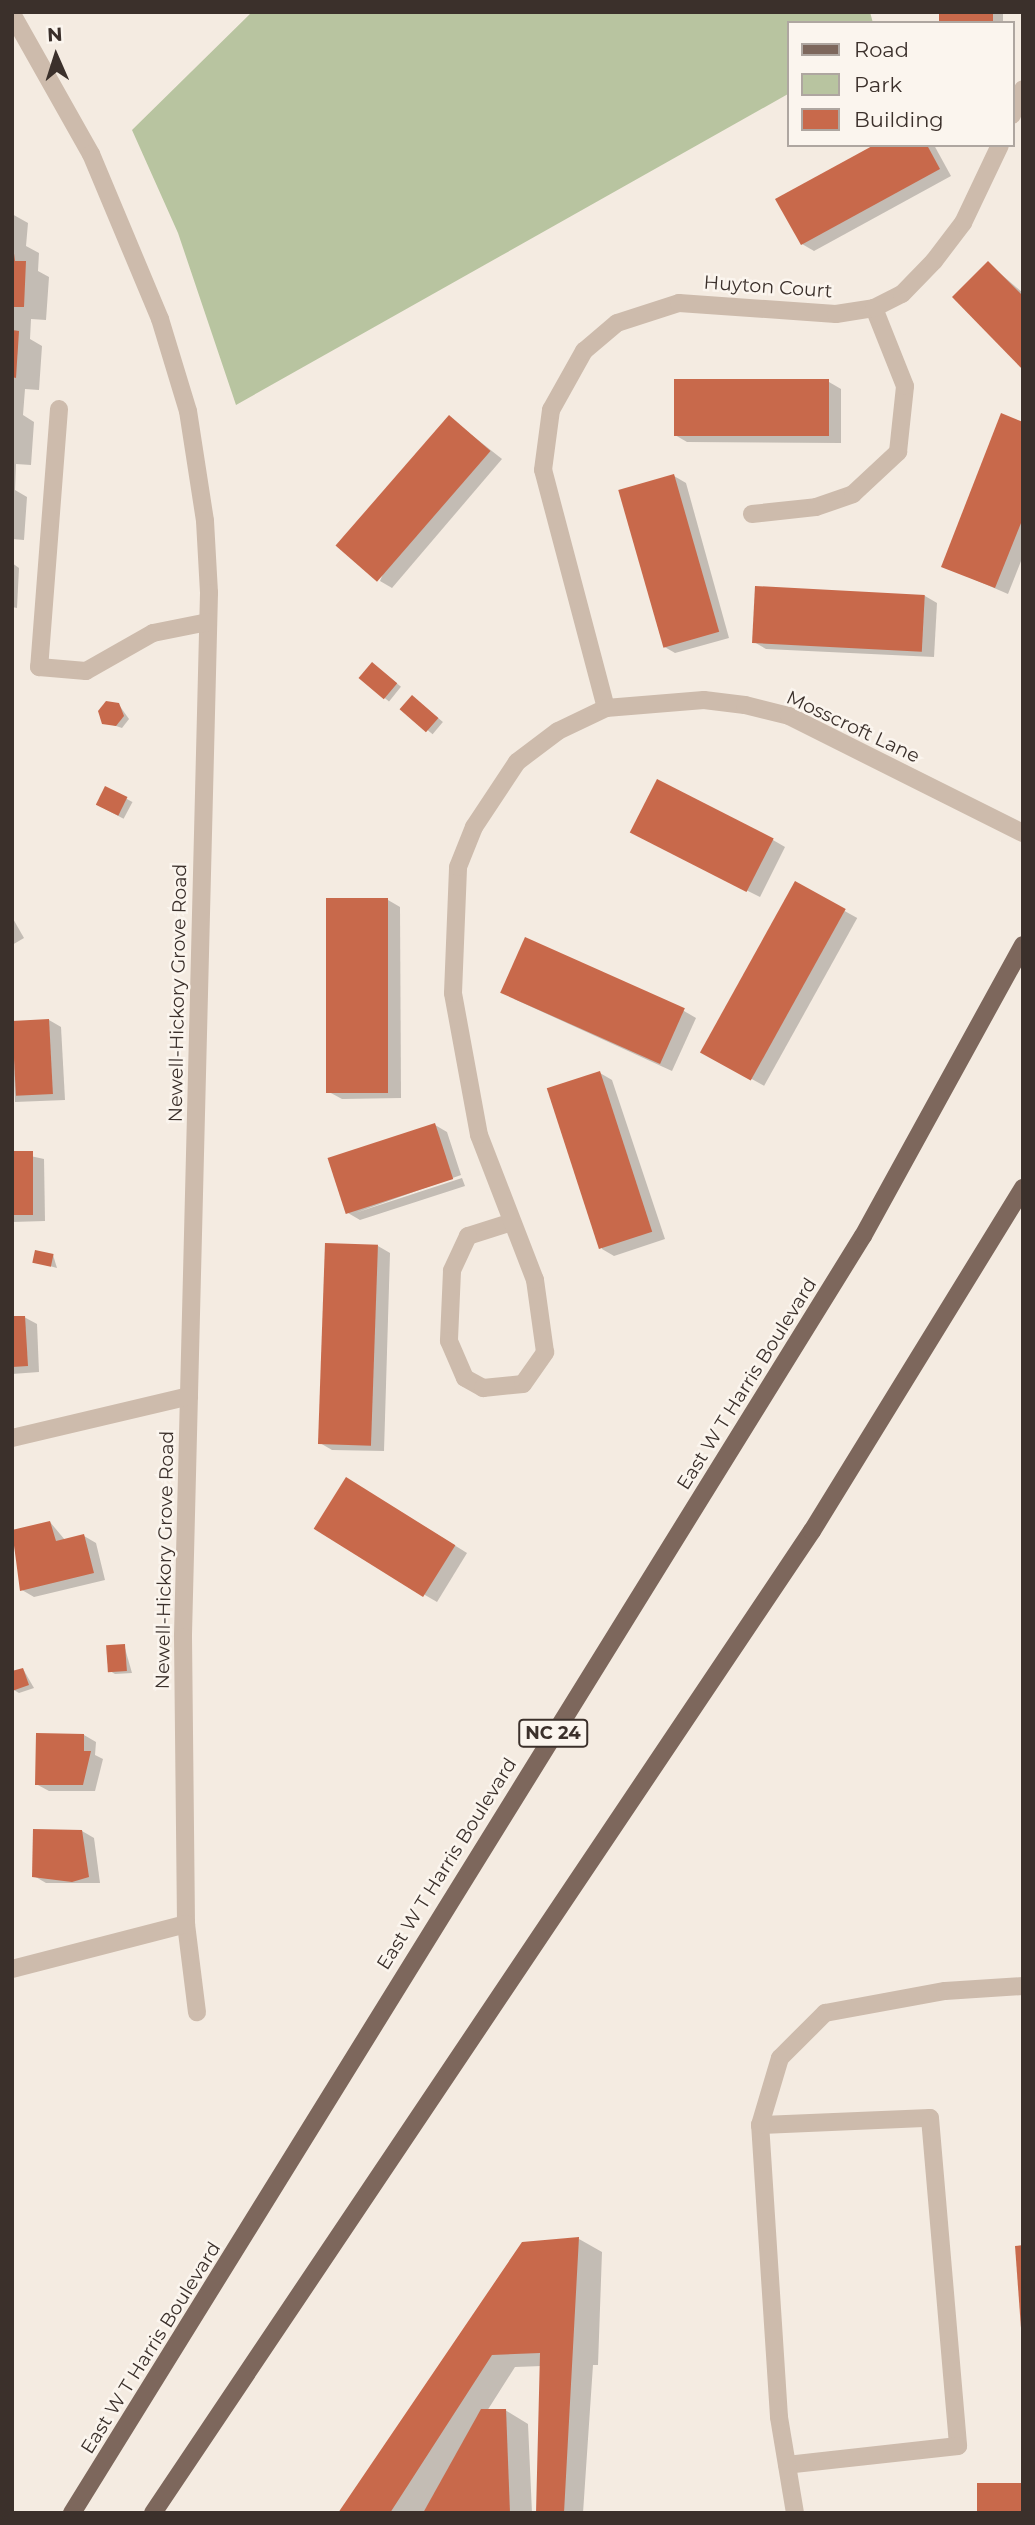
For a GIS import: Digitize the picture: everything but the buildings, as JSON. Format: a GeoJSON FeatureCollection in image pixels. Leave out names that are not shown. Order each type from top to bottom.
{"type":"FeatureCollection","features":[{"type":"Feature","properties":{"kind":"main road","name":"East W T Harris Boulevard"},"geometry":{"type":"LineString","coordinates":[[72,2513],[856,1247],[1023,945]]}},
{"type":"Feature","properties":{"kind":"main road"},"geometry":{"type":"LineString","coordinates":[[153,2513],[812,1531],[1023,1188]]}},
{"type":"Feature","properties":{"kind":"street","name":"Newell-Hickory Grove Road"},"geometry":{"type":"LineString","coordinates":[[12,14],[91,154],[176,367],[199,473],[208,622],[189,1396],[186,1924],[197,2012]]}},
{"type":"Feature","properties":{"kind":"street"},"geometry":{"type":"LineString","coordinates":[[1014,110],[1023,89]]}},
{"type":"Feature","properties":{"kind":"street","name":"Huyton Court"},"geometry":{"type":"LineString","coordinates":[[606,708],[543,470],[551,410],[584,351],[617,323],[678,303],[836,314],[874,308],[902,294],[948,242],[999,147]]}},
{"type":"Feature","properties":{"kind":"street"},"geometry":{"type":"LineString","coordinates":[[752,514],[816,507],[853,494],[898,452],[905,386],[874,308]]}},
{"type":"Feature","properties":{"kind":"street"},"geometry":{"type":"LineString","coordinates":[[59,409],[39,667],[86,671],[153,633],[208,622]]}},
{"type":"Feature","properties":{"kind":"street","name":"Mosscroft Lane"},"geometry":{"type":"LineString","coordinates":[[509,1223],[468,1236],[452,1271],[449,1341],[465,1378],[483,1388],[523,1384],[545,1352],[536,1280],[509,1223],[479,1135],[453,993],[458,867],[474,827],[517,762],[558,731],[606,708],[704,700],[789,716],[1023,833]]}},
{"type":"Feature","properties":{"kind":"street"},"geometry":{"type":"LineString","coordinates":[[12,1438],[189,1396]]}},
{"type":"Feature","properties":{"kind":"street"},"geometry":{"type":"LineString","coordinates":[[12,1969],[186,1924]]}},
{"type":"Feature","properties":{"kind":"street"},"geometry":{"type":"LineString","coordinates":[[795,2513],[787,2465],[760,2125],[780,2058],[825,2013],[945,1991],[1023,1986]]}},
{"type":"Feature","properties":{"kind":"street"},"geometry":{"type":"LineString","coordinates":[[760,2125],[930,2118],[957,2432],[958,2446],[787,2465]]}},
{"type":"Feature","properties":{"kind":"green space"},"geometry":{"type":"Polygon","coordinates":[[[252,12],[870,12],[872,21],[786,21],[786,95],[236,405],[178,233],[132,130],[252,12]]]}}]}
